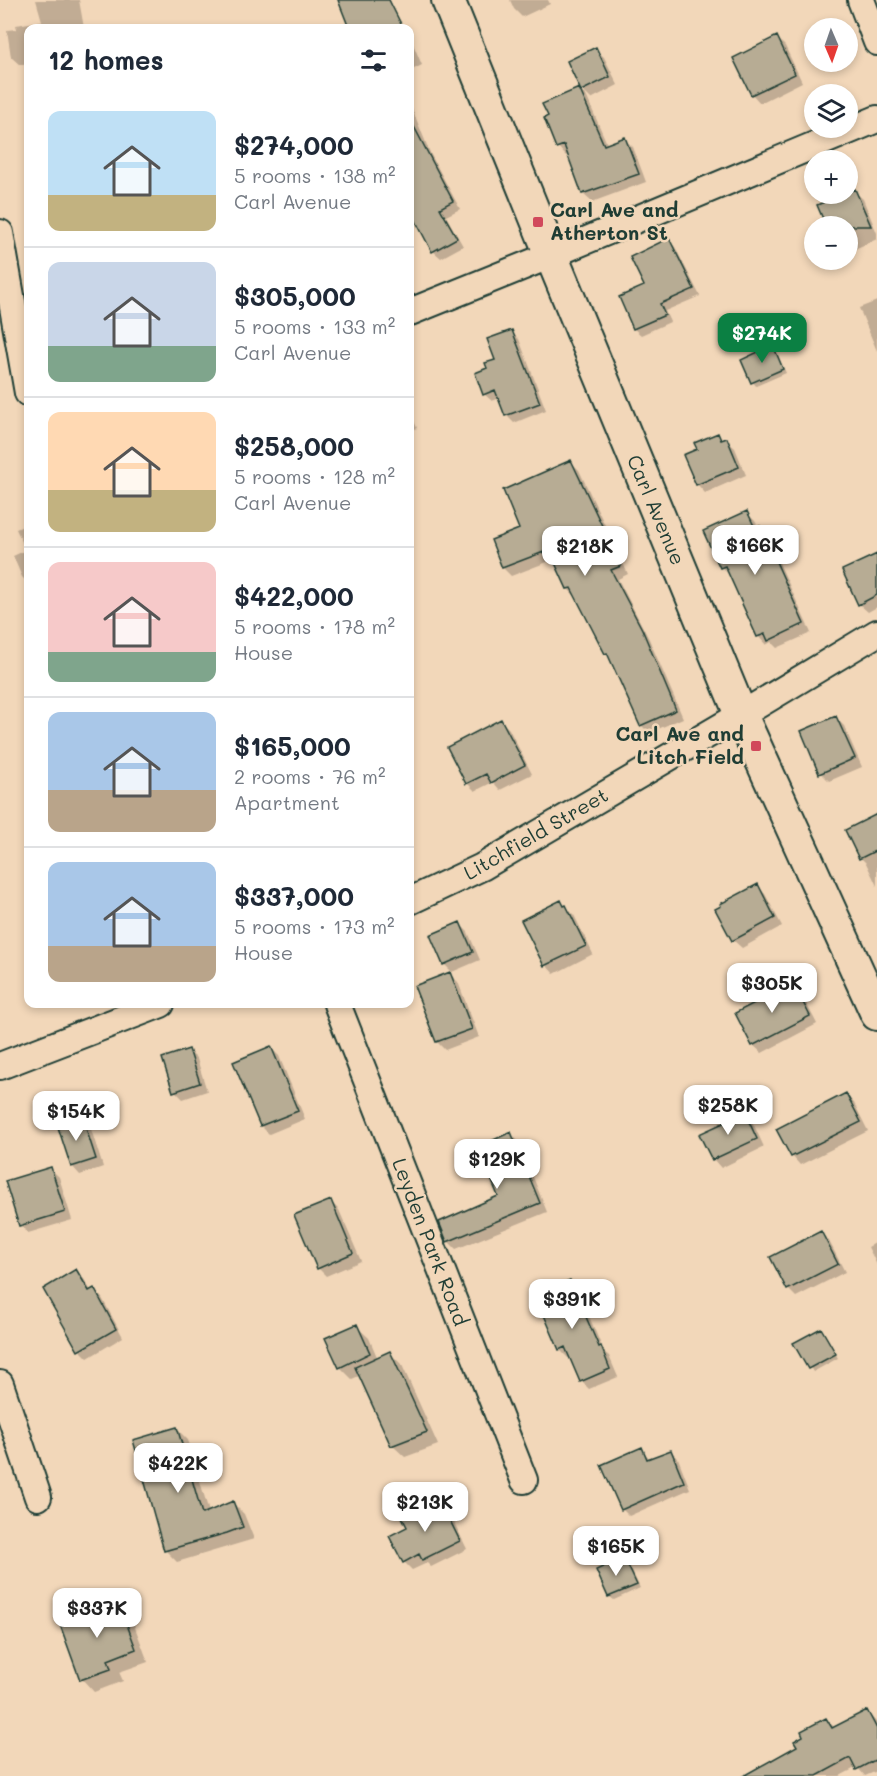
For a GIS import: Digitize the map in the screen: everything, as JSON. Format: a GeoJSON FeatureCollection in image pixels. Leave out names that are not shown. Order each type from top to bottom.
{"type":"FeatureCollection","features":[{"type":"Feature","properties":{"kind":"street","name":"Carl Avenue"},"geometry":{"type":"LineString","coordinates":[[448,0],[550,255],[741,715],[877,1014]]}},
{"type":"Feature","properties":{"kind":"street"},"geometry":{"type":"LineString","coordinates":[[861,0],[877,42]]}},
{"type":"Feature","properties":{"kind":"street"},"geometry":{"type":"LineString","coordinates":[[414,310],[877,119]]}},
{"type":"Feature","properties":{"kind":"street"},"geometry":{"type":"LineString","coordinates":[[0,233],[24,370]]}},
{"type":"Feature","properties":{"kind":"street","name":"Litchfield Street"},"geometry":{"type":"LineString","coordinates":[[414,899],[482,867],[877,633]]}},
{"type":"Feature","properties":{"kind":"street"},"geometry":{"type":"LineString","coordinates":[[0,1066],[151,1008]]}},
{"type":"Feature","properties":{"kind":"street","name":"Leyden Park Road"},"geometry":{"type":"LineString","coordinates":[[339,1008],[524,1480]]}},
{"type":"Feature","properties":{"kind":"street"},"geometry":{"type":"LineString","coordinates":[[0,1384],[38,1497]]}},
{"type":"Feature","properties":{"kind":"building"},"geometry":{"type":"Polygon","coordinates":[[[338,0],[389,0],[401,24],[347,24],[338,0]]]}},
{"type":"Feature","properties":{"kind":"building"},"geometry":{"type":"Polygon","coordinates":[[[777,36],[795,74],[751,95],[733,58],[777,36]]]}},
{"type":"Feature","properties":{"kind":"building"},"geometry":{"type":"Polygon","coordinates":[[[596,47],[610,77],[581,91],[567,61],[596,47]]]}},
{"type":"Feature","properties":{"kind":"building"},"geometry":{"type":"Polygon","coordinates":[[[579,88],[604,145],[625,137],[639,174],[582,194],[564,145],[556,148],[544,118],[548,116],[542,104],[579,88]]]}},
{"type":"Feature","properties":{"kind":"building"},"geometry":{"type":"Polygon","coordinates":[[[414,127],[453,201],[440,208],[457,238],[432,252],[414,218],[414,127]]]}},
{"type":"Feature","properties":{"kind":"building"},"geometry":{"type":"Polygon","coordinates":[[[858,196],[871,226],[858,226],[858,216],[822,216],[817,205],[858,204],[858,196]]]}},
{"type":"Feature","properties":{"kind":"building"},"geometry":{"type":"Polygon","coordinates":[[[669,238],[694,289],[660,304],[665,315],[633,329],[619,297],[644,286],[630,257],[669,238]]]}},
{"type":"Feature","properties":{"kind":"building"},"geometry":{"type":"Polygon","coordinates":[[[512,330],[540,403],[505,416],[495,390],[483,395],[475,373],[487,368],[485,363],[495,360],[487,339],[512,330]]]}},
{"type":"Feature","properties":{"kind":"building"},"geometry":{"type":"Polygon","coordinates":[[[773,345],[783,369],[751,383],[741,360],[773,345]]]}},
{"type":"Feature","properties":{"kind":"building"},"geometry":{"type":"Polygon","coordinates":[[[718,433],[721,440],[727,438],[739,467],[696,485],[683,455],[697,449],[694,443],[718,433]]]}},
{"type":"Feature","properties":{"kind":"building"},"geometry":{"type":"Polygon","coordinates":[[[571,460],[621,566],[611,570],[642,629],[676,710],[640,726],[607,653],[605,654],[571,588],[567,589],[549,550],[502,568],[491,540],[519,529],[503,490],[571,460]]]}},
{"type":"Feature","properties":{"kind":"building"},"geometry":{"type":"Polygon","coordinates":[[[747,511],[755,528],[760,526],[804,624],[768,641],[765,634],[757,637],[725,566],[720,568],[703,531],[747,511]]]}},
{"type":"Feature","properties":{"kind":"building"},"geometry":{"type":"Polygon","coordinates":[[[877,554],[877,595],[858,605],[842,570],[877,554]]]}},
{"type":"Feature","properties":{"kind":"building"},"geometry":{"type":"Polygon","coordinates":[[[836,716],[855,758],[819,774],[801,731],[836,716]]]}},
{"type":"Feature","properties":{"kind":"building"},"geometry":{"type":"Polygon","coordinates":[[[501,719],[525,765],[491,783],[486,774],[466,784],[447,747],[501,719]]]}},
{"type":"Feature","properties":{"kind":"building"},"geometry":{"type":"Polygon","coordinates":[[[877,814],[877,850],[859,859],[845,830],[877,814]]]}},
{"type":"Feature","properties":{"kind":"building"},"geometry":{"type":"Polygon","coordinates":[[[758,884],[775,918],[732,941],[715,909],[721,906],[720,904],[758,884]]]}},
{"type":"Feature","properties":{"kind":"building"},"geometry":{"type":"Polygon","coordinates":[[[561,900],[564,906],[566,905],[586,946],[544,966],[521,920],[561,900]]]}},
{"type":"Feature","properties":{"kind":"building"},"geometry":{"type":"Polygon","coordinates":[[[460,922],[473,952],[443,965],[430,935],[460,922]]]}},
{"type":"Feature","properties":{"kind":"building"},"geometry":{"type":"Polygon","coordinates":[[[450,972],[472,1029],[436,1042],[414,986],[450,972]]]}},
{"type":"Feature","properties":{"kind":"building"},"geometry":{"type":"Polygon","coordinates":[[[793,983],[810,1016],[752,1046],[735,1013],[793,983]]]}},
{"type":"Feature","properties":{"kind":"building"},"geometry":{"type":"Polygon","coordinates":[[[271,1046],[298,1111],[260,1126],[233,1062],[271,1046]]]}},
{"type":"Feature","properties":{"kind":"building"},"geometry":{"type":"Polygon","coordinates":[[[189,1049],[200,1083],[173,1092],[162,1058],[189,1049]]]}},
{"type":"Feature","properties":{"kind":"building"},"geometry":{"type":"Polygon","coordinates":[[[846,1093],[861,1122],[791,1157],[776,1129],[846,1093]]]}},
{"type":"Feature","properties":{"kind":"building"},"geometry":{"type":"Polygon","coordinates":[[[745,1113],[757,1139],[712,1160],[699,1134],[745,1113]]]}},
{"type":"Feature","properties":{"kind":"building"},"geometry":{"type":"Polygon","coordinates":[[[82,1116],[96,1159],[71,1167],[57,1124],[82,1116]]]}},
{"type":"Feature","properties":{"kind":"building"},"geometry":{"type":"Polygon","coordinates":[[[511,1132],[540,1203],[447,1242],[439,1222],[498,1196],[478,1147],[511,1132]]]}},
{"type":"Feature","properties":{"kind":"building"},"geometry":{"type":"Polygon","coordinates":[[[51,1167],[65,1212],[19,1226],[5,1181],[51,1167]]]}},
{"type":"Feature","properties":{"kind":"building"},"geometry":{"type":"Polygon","coordinates":[[[331,1200],[353,1253],[317,1269],[294,1215],[331,1200]]]}},
{"type":"Feature","properties":{"kind":"building"},"geometry":{"type":"Polygon","coordinates":[[[821,1231],[838,1264],[787,1290],[770,1257],[821,1231]]]}},
{"type":"Feature","properties":{"kind":"building"},"geometry":{"type":"Polygon","coordinates":[[[76,1269],[89,1291],[94,1288],[116,1329],[78,1351],[43,1289],[76,1269]]]}},
{"type":"Feature","properties":{"kind":"building"},"geometry":{"type":"Polygon","coordinates":[[[570,1280],[610,1369],[580,1382],[565,1347],[559,1350],[535,1294],[570,1280]]]}},
{"type":"Feature","properties":{"kind":"building"},"geometry":{"type":"Polygon","coordinates":[[[357,1324],[370,1353],[339,1368],[325,1338],[357,1324]]]}},
{"type":"Feature","properties":{"kind":"building"},"geometry":{"type":"Polygon","coordinates":[[[821,1328],[836,1354],[808,1369],[793,1343],[821,1328]]]}},
{"type":"Feature","properties":{"kind":"building"},"geometry":{"type":"Polygon","coordinates":[[[390,1351],[427,1432],[391,1446],[355,1367],[390,1351]]]}},
{"type":"Feature","properties":{"kind":"building"},"geometry":{"type":"Polygon","coordinates":[[[177,1427],[202,1514],[233,1501],[243,1527],[164,1551],[133,1440],[177,1427]]]}},
{"type":"Feature","properties":{"kind":"building"},"geometry":{"type":"Polygon","coordinates":[[[642,1447],[647,1459],[671,1450],[684,1482],[621,1510],[601,1465],[642,1447]]]}},
{"type":"Feature","properties":{"kind":"building"},"geometry":{"type":"Polygon","coordinates":[[[439,1498],[460,1541],[422,1560],[419,1554],[403,1563],[389,1536],[407,1527],[402,1517],[439,1498]]]}},
{"type":"Feature","properties":{"kind":"building"},"geometry":{"type":"Polygon","coordinates":[[[624,1557],[637,1585],[608,1597],[596,1570],[624,1557]]]}},
{"type":"Feature","properties":{"kind":"building"},"geometry":{"type":"Polygon","coordinates":[[[118,1600],[136,1649],[108,1660],[111,1669],[80,1680],[59,1622],[118,1600]]]}},
{"type":"Feature","properties":{"kind":"building"},"geometry":{"type":"Polygon","coordinates":[[[867,1710],[877,1729],[877,1759],[856,1770],[850,1758],[817,1776],[743,1776],[797,1746],[794,1741],[803,1736],[801,1731],[826,1718],[832,1728],[867,1710]]]}},
{"type":"Feature","properties":{"kind":"place","name":"Carl Ave and Atherton St"},"geometry":{"type":"Point","coordinates":[538,222]}},
{"type":"Feature","properties":{"kind":"place","name":"Carl Ave and Litch Field"},"geometry":{"type":"Point","coordinates":[756,746]}}]}
